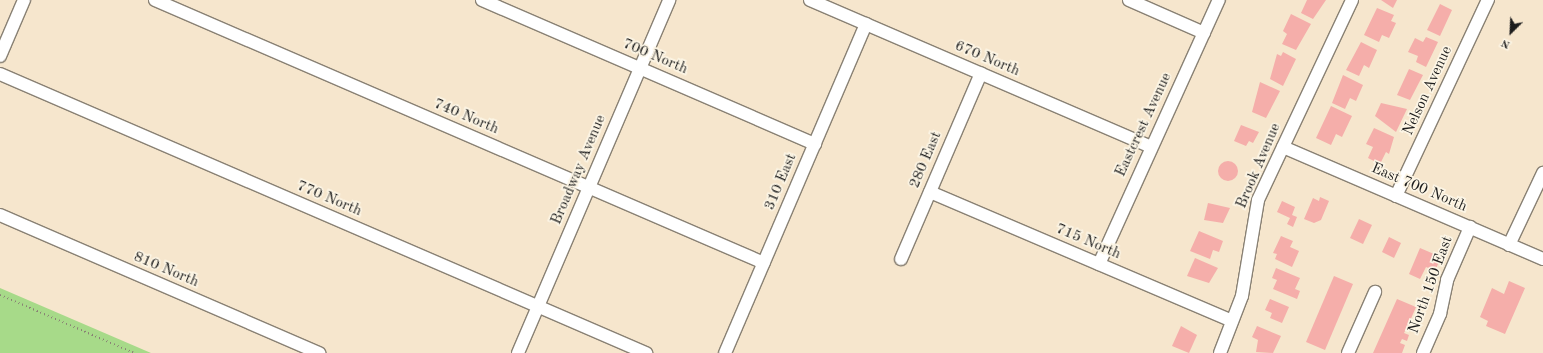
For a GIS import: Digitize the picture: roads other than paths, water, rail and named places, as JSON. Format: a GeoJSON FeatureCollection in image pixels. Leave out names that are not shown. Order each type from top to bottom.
{"type":"FeatureCollection","features":[{"type":"Feature","properties":{"kind":"street"},"geometry":{"type":"LineString","coordinates":[[0,56],[24,0]]}},
{"type":"Feature","properties":{"kind":"street","name":"740 North"},"geometry":{"type":"LineString","coordinates":[[155,0],[764,263]]}},
{"type":"Feature","properties":{"kind":"street","name":"700 North"},"geometry":{"type":"LineString","coordinates":[[482,0],[815,144]]}},
{"type":"Feature","properties":{"kind":"street","name":"Broadway Avenue"},"geometry":{"type":"LineString","coordinates":[[518,353],[669,0]]}},
{"type":"Feature","properties":{"kind":"street","name":"670 North"},"geometry":{"type":"LineString","coordinates":[[810,0],[1151,147]]}},
{"type":"Feature","properties":{"kind":"street"},"geometry":{"type":"LineString","coordinates":[[1129,0],[1204,33]]}},
{"type":"Feature","properties":{"kind":"street","name":"Eastcrest Avenue"},"geometry":{"type":"LineString","coordinates":[[1099,264],[1219,0]]}},
{"type":"Feature","properties":{"kind":"street","name":"Brook Avenue"},"geometry":{"type":"LineString","coordinates":[[1220,353],[1244,287],[1255,211],[1283,147],[1352,0]]}},
{"type":"Feature","properties":{"kind":"street","name":"Nelson Avenue"},"geometry":{"type":"LineString","coordinates":[[1396,196],[1488,0]]}},
{"type":"Feature","properties":{"kind":"street","name":"310 East"},"geometry":{"type":"LineString","coordinates":[[724,353],[866,24]]}},
{"type":"Feature","properties":{"kind":"street","name":"280 East"},"geometry":{"type":"LineString","coordinates":[[901,259],[981,73]]}},
{"type":"Feature","properties":{"kind":"street","name":"770 North"},"geometry":{"type":"LineString","coordinates":[[0,74],[646,353]]}},
{"type":"Feature","properties":{"kind":"street","name":"East 700 North"},"geometry":{"type":"LineString","coordinates":[[1283,147],[1543,259]]}},
{"type":"Feature","properties":{"kind":"street"},"geometry":{"type":"LineString","coordinates":[[1509,245],[1543,172]]}},
{"type":"Feature","properties":{"kind":"street","name":"715 North"},"geometry":{"type":"LineString","coordinates":[[930,192],[1232,322]]}},
{"type":"Feature","properties":{"kind":"street","name":"810 North"},"geometry":{"type":"LineString","coordinates":[[0,216],[319,353]]}},
{"type":"Feature","properties":{"kind":"street","name":"North 150 East"},"geometry":{"type":"LineString","coordinates":[[1423,353],[1440,314],[1447,280],[1470,227]]}},
{"type":"Feature","properties":{"kind":"street"},"geometry":{"type":"LineString","coordinates":[[1348,353],[1375,292]]}}]}
